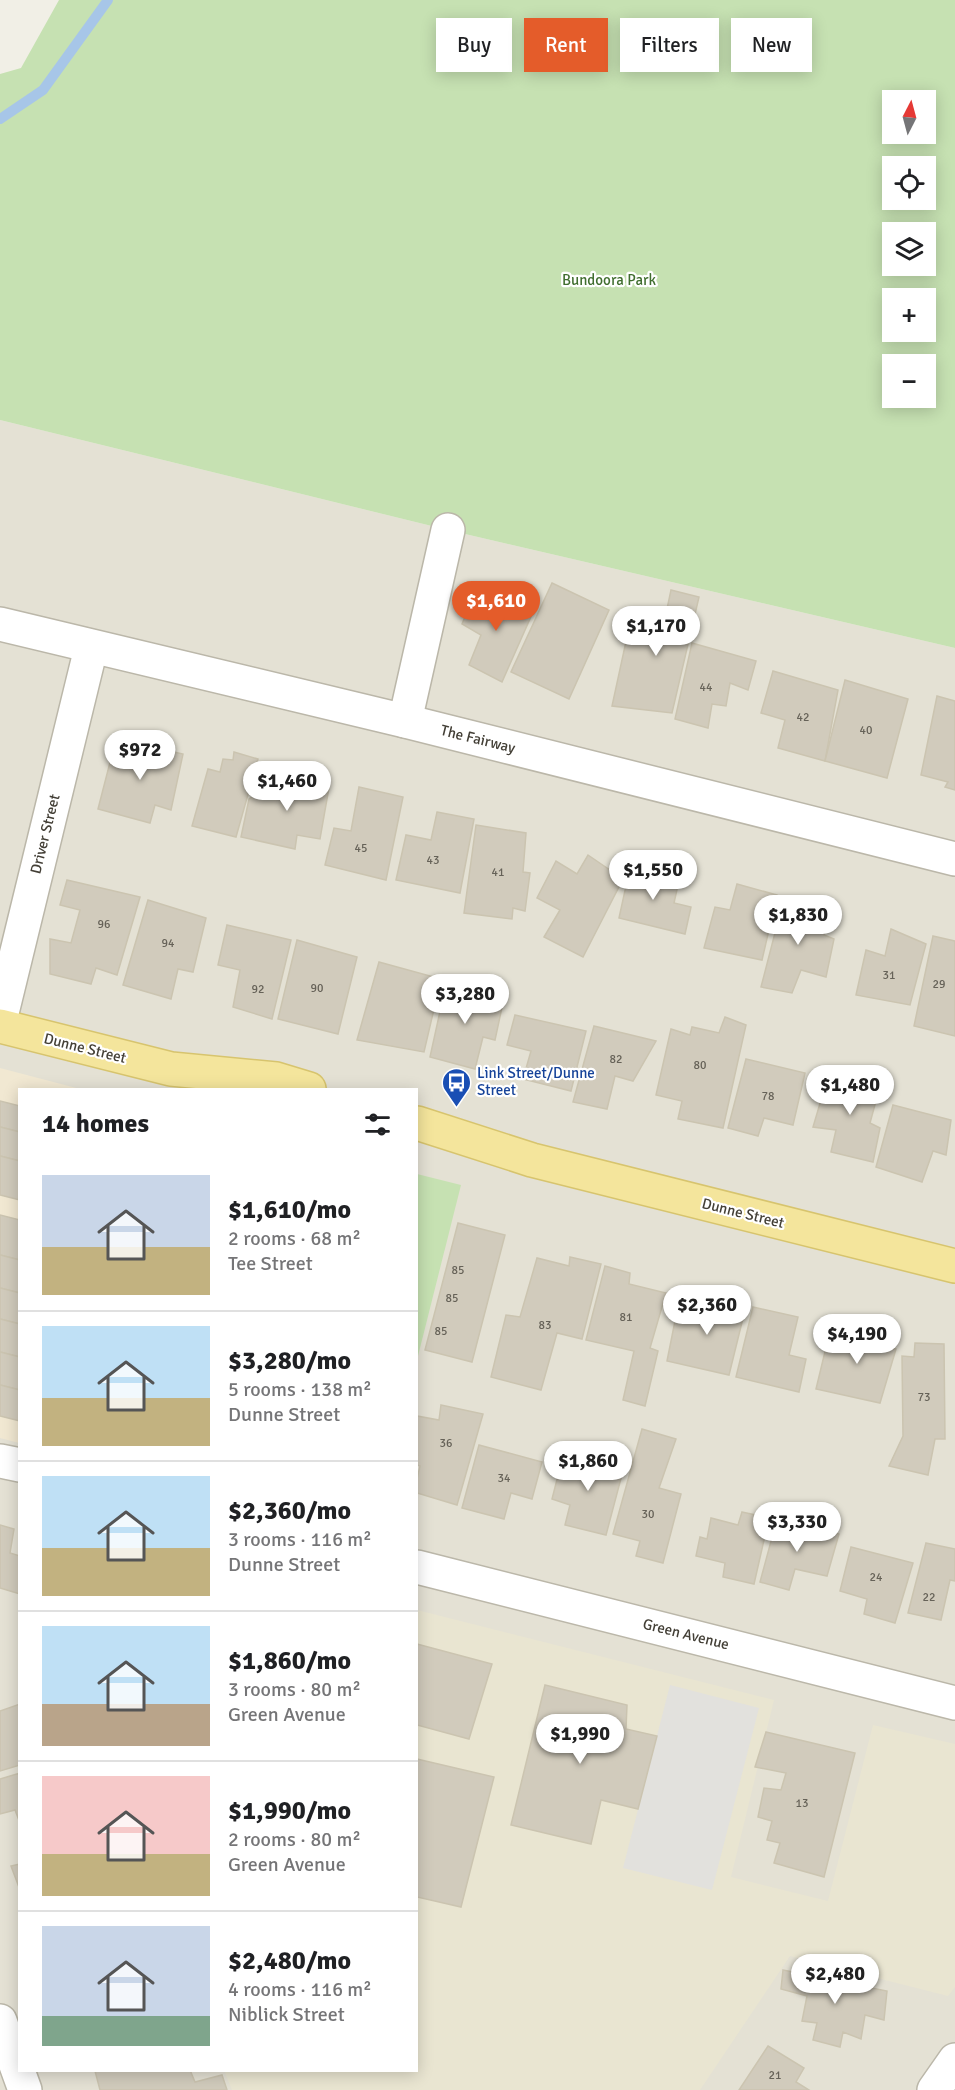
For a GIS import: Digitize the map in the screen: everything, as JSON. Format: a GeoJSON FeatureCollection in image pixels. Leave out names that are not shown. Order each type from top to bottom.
{"type":"FeatureCollection","features":[{"type":"Feature","properties":{"kind":"main road","name":"Dunne Street"},"geometry":{"type":"LineString","coordinates":[[0,1026],[168,1079],[209,1088]]}},
{"type":"Feature","properties":{"kind":"main road","name":"Dunne Street"},"geometry":{"type":"LineString","coordinates":[[168,1079],[276,1079],[306,1088]]}},
{"type":"Feature","properties":{"kind":"main road","name":"Dunne Street"},"geometry":{"type":"LineString","coordinates":[[418,1123],[532,1160],[955,1266]]}},
{"type":"Feature","properties":{"kind":"main road","name":"Dunne Street"},"geometry":{"type":"LineString","coordinates":[[418,1140],[532,1160]]}},
{"type":"Feature","properties":{"kind":"street"},"geometry":{"type":"LineString","coordinates":[[405,721],[448,530]]}},
{"type":"Feature","properties":{"kind":"street","name":"The Fairway"},"geometry":{"type":"LineString","coordinates":[[0,624],[91,648],[405,721],[955,859]]}},
{"type":"Feature","properties":{"kind":"street","name":"Driver Street"},"geometry":{"type":"LineString","coordinates":[[0,1021],[91,648]]}},
{"type":"Feature","properties":{"kind":"street"},"geometry":{"type":"LineString","coordinates":[[0,1461],[18,1465]]}},
{"type":"Feature","properties":{"kind":"street","name":"Green Avenue"},"geometry":{"type":"LineString","coordinates":[[418,1567],[955,1703]]}},
{"type":"Feature","properties":{"kind":"street"},"geometry":{"type":"LineString","coordinates":[[0,2021],[18,2071]]}},
{"type":"Feature","properties":{"kind":"street"},"geometry":{"type":"LineString","coordinates":[[934,2090],[955,2060]]}},
{"type":"Feature","properties":{"kind":"street"},"geometry":{"type":"LineString","coordinates":[[18,2072],[25,2090]]}},
{"type":"Feature","properties":{"kind":"shaded area"},"geometry":{"type":"Polygon","coordinates":[[[0,420],[448,530],[955,648],[955,2090],[0,2090],[0,420]]]}},
{"type":"Feature","properties":{"kind":"shaded area"},"geometry":{"type":"Polygon","coordinates":[[[0,1068],[76,1088],[18,1088],[18,1443],[0,1438],[0,1068]]]}},
{"type":"Feature","properties":{"kind":"shaded area"},"geometry":{"type":"Polygon","coordinates":[[[418,1610],[774,1700],[731,1877],[828,1901],[873,1725],[955,1744],[955,1987],[948,1996],[790,1956],[700,2090],[232,2090],[225,2072],[418,2072],[418,1610]]]}},
{"type":"Feature","properties":{"kind":"shaded area"},"geometry":{"type":"Polygon","coordinates":[[[670,1685],[759,1708],[712,1890],[623,1868],[670,1685]]]}},
{"type":"Feature","properties":{"kind":"green space","name":"Bundoora Park"},"geometry":{"type":"Polygon","coordinates":[[[59,0],[955,0],[955,648],[448,530],[0,420],[0,74],[21,68],[59,0]]]}},
{"type":"Feature","properties":{"kind":"green space"},"geometry":{"type":"Polygon","coordinates":[[[418,1174],[461,1185],[418,1356],[418,1174]]]}},
{"type":"Feature","properties":{"kind":"building"},"geometry":{"type":"Polygon","coordinates":[[[552,583],[609,610],[569,699],[511,672],[552,583]]]}},
{"type":"Feature","properties":{"kind":"building"},"geometry":{"type":"Polygon","coordinates":[[[478,586],[533,612],[502,682],[469,665],[481,635],[462,624],[478,586]]]}},
{"type":"Feature","properties":{"kind":"building"},"geometry":{"type":"Polygon","coordinates":[[[671,590],[699,597],[672,713],[612,706],[630,623],[650,627],[658,607],[667,609],[671,590]]]}},
{"type":"Feature","properties":{"kind":"building"},"geometry":{"type":"Polygon","coordinates":[[[692,643],[756,661],[748,690],[730,683],[726,706],[712,704],[708,728],[675,719],[692,643]]]}},
{"type":"Feature","properties":{"kind":"building"},"geometry":{"type":"Polygon","coordinates":[[[773,671],[838,690],[825,761],[778,748],[785,720],[761,713],[773,671]]]}},
{"type":"Feature","properties":{"kind":"building"},"geometry":{"type":"Polygon","coordinates":[[[845,680],[908,699],[887,778],[825,761],[845,680]]]}},
{"type":"Feature","properties":{"kind":"building"},"geometry":{"type":"Polygon","coordinates":[[[937,696],[955,701],[955,790],[945,787],[948,782],[921,775],[937,696]]]}},
{"type":"Feature","properties":{"kind":"building"},"geometry":{"type":"Polygon","coordinates":[[[116,739],[183,754],[171,810],[155,805],[150,823],[98,809],[116,739]]]}},
{"type":"Feature","properties":{"kind":"building"},"geometry":{"type":"Polygon","coordinates":[[[234,752],[258,759],[236,837],[192,826],[208,769],[220,772],[223,759],[233,760],[234,752]]]}},
{"type":"Feature","properties":{"kind":"building"},"geometry":{"type":"Polygon","coordinates":[[[303,774],[330,782],[320,839],[297,835],[295,849],[241,837],[249,799],[278,780],[300,786],[303,774]]]}},
{"type":"Feature","properties":{"kind":"building"},"geometry":{"type":"Polygon","coordinates":[[[359,787],[403,797],[386,880],[325,865],[334,828],[351,831],[359,787]]]}},
{"type":"Feature","properties":{"kind":"building"},"geometry":{"type":"Polygon","coordinates":[[[437,812],[474,819],[460,893],[396,880],[406,835],[431,840],[437,812]]]}},
{"type":"Feature","properties":{"kind":"building"},"geometry":{"type":"Polygon","coordinates":[[[476,825],[526,833],[523,872],[530,873],[525,911],[513,908],[512,919],[464,913],[476,825]]]}},
{"type":"Feature","properties":{"kind":"building"},"geometry":{"type":"Polygon","coordinates":[[[588,855],[623,879],[583,957],[544,937],[560,910],[537,898],[556,861],[577,874],[588,855]]]}},
{"type":"Feature","properties":{"kind":"building"},"geometry":{"type":"Polygon","coordinates":[[[631,863],[665,872],[664,881],[678,885],[674,903],[691,907],[685,934],[619,918],[631,863]]]}},
{"type":"Feature","properties":{"kind":"building"},"geometry":{"type":"Polygon","coordinates":[[[67,880],[140,897],[117,975],[96,968],[91,984],[50,974],[50,939],[71,943],[80,910],[60,905],[67,880]]]}},
{"type":"Feature","properties":{"kind":"building"},"geometry":{"type":"Polygon","coordinates":[[[737,884],[777,895],[762,960],[704,948],[715,907],[730,910],[737,884]]]}},
{"type":"Feature","properties":{"kind":"building"},"geometry":{"type":"Polygon","coordinates":[[[784,898],[829,909],[824,935],[834,939],[826,977],[801,970],[792,993],[761,987],[784,898]]]}},
{"type":"Feature","properties":{"kind":"building"},"geometry":{"type":"Polygon","coordinates":[[[148,900],[206,918],[193,972],[178,969],[171,999],[123,985],[148,900]]]}},
{"type":"Feature","properties":{"kind":"building"},"geometry":{"type":"Polygon","coordinates":[[[227,925],[291,940],[272,1019],[233,1007],[240,970],[218,965],[227,925]]]}},
{"type":"Feature","properties":{"kind":"building"},"geometry":{"type":"Polygon","coordinates":[[[891,929],[926,944],[910,1005],[856,995],[866,950],[885,956],[891,929]]]}},
{"type":"Feature","properties":{"kind":"building"},"geometry":{"type":"Polygon","coordinates":[[[933,936],[955,941],[955,1036],[914,1026],[933,936]]]}},
{"type":"Feature","properties":{"kind":"building"},"geometry":{"type":"Polygon","coordinates":[[[297,940],[357,957],[338,1034],[278,1019],[297,940]]]}},
{"type":"Feature","properties":{"kind":"building"},"geometry":{"type":"Polygon","coordinates":[[[379,962],[441,979],[424,1052],[357,1040],[379,962]]]}},
{"type":"Feature","properties":{"kind":"building"},"geometry":{"type":"Polygon","coordinates":[[[446,984],[504,998],[495,1040],[483,1037],[475,1069],[430,1057],[446,984]]]}},
{"type":"Feature","properties":{"kind":"building"},"geometry":{"type":"Polygon","coordinates":[[[515,1015],[586,1031],[571,1091],[523,1079],[531,1051],[507,1045],[515,1015]]]}},
{"type":"Feature","properties":{"kind":"building"},"geometry":{"type":"Polygon","coordinates":[[[725,1017],[746,1025],[723,1128],[678,1119],[682,1101],[656,1095],[671,1029],[690,1035],[692,1027],[719,1033],[725,1017]]]}},
{"type":"Feature","properties":{"kind":"building"},"geometry":{"type":"Polygon","coordinates":[[[594,1026],[656,1041],[633,1081],[615,1076],[607,1109],[573,1102],[594,1026]]]}},
{"type":"Feature","properties":{"kind":"building"},"geometry":{"type":"Polygon","coordinates":[[[746,1059],[805,1073],[793,1125],[764,1118],[758,1136],[728,1128],[746,1059]]]}},
{"type":"Feature","properties":{"kind":"building"},"geometry":{"type":"Polygon","coordinates":[[[829,1073],[880,1086],[870,1123],[880,1128],[873,1162],[831,1152],[836,1130],[813,1127],[829,1073]]]}},
{"type":"Feature","properties":{"kind":"building"},"geometry":{"type":"Polygon","coordinates":[[[0,1101],[18,1106],[18,1132],[0,1127],[0,1101]]]}},
{"type":"Feature","properties":{"kind":"building"},"geometry":{"type":"Polygon","coordinates":[[[893,1105],[951,1120],[946,1155],[933,1151],[922,1182],[876,1167],[893,1105]]]}},
{"type":"Feature","properties":{"kind":"building"},"geometry":{"type":"Polygon","coordinates":[[[0,1127],[18,1132],[18,1160],[0,1156],[0,1127]]]}},
{"type":"Feature","properties":{"kind":"building"},"geometry":{"type":"Polygon","coordinates":[[[0,1156],[18,1160],[18,1200],[0,1195],[0,1156]]]}},
{"type":"Feature","properties":{"kind":"building"},"geometry":{"type":"Polygon","coordinates":[[[0,1215],[18,1220],[18,1260],[0,1255],[0,1215]]]}},
{"type":"Feature","properties":{"kind":"building"},"geometry":{"type":"Polygon","coordinates":[[[458,1223],[505,1235],[472,1362],[425,1350],[458,1223]]]}},
{"type":"Feature","properties":{"kind":"building"},"geometry":{"type":"Polygon","coordinates":[[[0,1255],[18,1260],[18,1292],[0,1288],[0,1255]]]}},
{"type":"Feature","properties":{"kind":"building"},"geometry":{"type":"Polygon","coordinates":[[[570,1257],[601,1264],[582,1339],[557,1333],[541,1390],[491,1377],[506,1315],[520,1317],[537,1258],[569,1266],[570,1257]]]}},
{"type":"Feature","properties":{"kind":"building"},"geometry":{"type":"Polygon","coordinates":[[[605,1266],[630,1273],[629,1284],[666,1293],[650,1348],[658,1351],[645,1406],[623,1400],[634,1351],[586,1340],[605,1266]]]}},
{"type":"Feature","properties":{"kind":"building"},"geometry":{"type":"Polygon","coordinates":[[[0,1288],[18,1292],[18,1324],[0,1319],[0,1288]]]}},
{"type":"Feature","properties":{"kind":"building"},"geometry":{"type":"Polygon","coordinates":[[[698,1296],[746,1306],[729,1375],[667,1361],[677,1311],[694,1316],[698,1296]]]}},
{"type":"Feature","properties":{"kind":"building"},"geometry":{"type":"Polygon","coordinates":[[[753,1307],[798,1317],[789,1355],[806,1359],[799,1392],[736,1377],[753,1307]]]}},
{"type":"Feature","properties":{"kind":"building"},"geometry":{"type":"Polygon","coordinates":[[[0,1319],[18,1324],[18,1356],[0,1352],[0,1319]]]}},
{"type":"Feature","properties":{"kind":"building"},"geometry":{"type":"Polygon","coordinates":[[[862,1324],[885,1330],[882,1346],[896,1349],[880,1403],[816,1389],[830,1331],[857,1339],[862,1324]]]}},
{"type":"Feature","properties":{"kind":"building"},"geometry":{"type":"Polygon","coordinates":[[[915,1343],[944,1344],[945,1439],[935,1439],[928,1475],[889,1466],[903,1436],[902,1356],[914,1357],[915,1343]]]}},
{"type":"Feature","properties":{"kind":"building"},"geometry":{"type":"Polygon","coordinates":[[[0,1352],[18,1356],[18,1390],[0,1385],[0,1352]]]}},
{"type":"Feature","properties":{"kind":"building"},"geometry":{"type":"Polygon","coordinates":[[[0,1385],[18,1390],[18,1420],[0,1416],[0,1385]]]}},
{"type":"Feature","properties":{"kind":"building"},"geometry":{"type":"Polygon","coordinates":[[[441,1405],[483,1414],[457,1505],[418,1493],[420,1466],[418,1465],[418,1416],[439,1420],[441,1405]]]}},
{"type":"Feature","properties":{"kind":"building"},"geometry":{"type":"Polygon","coordinates":[[[642,1429],[676,1439],[659,1488],[681,1494],[663,1563],[636,1556],[640,1541],[613,1534],[642,1429]]]}},
{"type":"Feature","properties":{"kind":"building"},"geometry":{"type":"Polygon","coordinates":[[[479,1445],[542,1462],[532,1499],[511,1493],[504,1519],[462,1508],[479,1445]]]}},
{"type":"Feature","properties":{"kind":"building"},"geometry":{"type":"Polygon","coordinates":[[[564,1452],[624,1467],[606,1535],[565,1525],[570,1505],[552,1499],[564,1452]]]}},
{"type":"Feature","properties":{"kind":"building"},"geometry":{"type":"Polygon","coordinates":[[[742,1512],[769,1518],[754,1584],[723,1577],[725,1563],[696,1556],[700,1537],[707,1539],[711,1518],[738,1525],[742,1512]]]}},
{"type":"Feature","properties":{"kind":"building"},"geometry":{"type":"Polygon","coordinates":[[[777,1519],[839,1534],[827,1576],[795,1569],[789,1590],[760,1582],[777,1519]]]}},
{"type":"Feature","properties":{"kind":"building"},"geometry":{"type":"Polygon","coordinates":[[[0,1525],[14,1529],[10,1553],[18,1555],[18,1593],[0,1588],[0,1525]]]}},
{"type":"Feature","properties":{"kind":"building"},"geometry":{"type":"Polygon","coordinates":[[[926,1543],[955,1549],[955,1581],[950,1580],[941,1620],[908,1613],[926,1543]]]}},
{"type":"Feature","properties":{"kind":"building"},"geometry":{"type":"Polygon","coordinates":[[[851,1547],[913,1563],[895,1623],[864,1614],[867,1599],[840,1591],[851,1547]]]}},
{"type":"Feature","properties":{"kind":"building"},"geometry":{"type":"Polygon","coordinates":[[[418,1644],[492,1664],[469,1739],[418,1725],[418,1644]]]}},
{"type":"Feature","properties":{"kind":"building"},"geometry":{"type":"Polygon","coordinates":[[[545,1685],[627,1705],[626,1729],[657,1736],[638,1809],[601,1800],[591,1844],[511,1825],[545,1685]]]}},
{"type":"Feature","properties":{"kind":"building"},"geometry":{"type":"Polygon","coordinates":[[[18,1705],[18,1766],[0,1771],[0,1711],[18,1705]]]}},
{"type":"Feature","properties":{"kind":"building"},"geometry":{"type":"Polygon","coordinates":[[[766,1732],[855,1753],[824,1877],[774,1863],[780,1843],[767,1840],[772,1821],[758,1817],[764,1788],[781,1790],[786,1773],[755,1767],[766,1732]]]}},
{"type":"Feature","properties":{"kind":"building"},"geometry":{"type":"Polygon","coordinates":[[[418,1759],[494,1777],[461,1907],[418,1897],[418,1759]]]}},
{"type":"Feature","properties":{"kind":"building"},"geometry":{"type":"Polygon","coordinates":[[[18,1774],[18,1818],[15,1810],[0,1814],[0,1779],[18,1774]]]}},
{"type":"Feature","properties":{"kind":"building"},"geometry":{"type":"Polygon","coordinates":[[[18,1864],[18,1885],[11,1866],[18,1864]]]}},
{"type":"Feature","properties":{"kind":"building"},"geometry":{"type":"Polygon","coordinates":[[[783,1970],[887,1991],[884,2020],[865,2015],[861,2039],[843,2032],[840,2047],[813,2040],[817,2023],[802,2021],[807,1996],[781,1989],[783,1970]]]}},
{"type":"Feature","properties":{"kind":"building"},"geometry":{"type":"Polygon","coordinates":[[[768,2046],[804,2068],[796,2082],[809,2090],[739,2090],[768,2046]]]}},
{"type":"Feature","properties":{"kind":"building"},"geometry":{"type":"Polygon","coordinates":[[[95,2072],[191,2072],[195,2082],[222,2075],[227,2090],[100,2090],[95,2072]]]}},
{"type":"Feature","properties":{"kind":"waterway"},"geometry":{"type":"LineString","coordinates":[[0,119],[43,90],[108,0]]}},
{"type":"Feature","properties":{"kind":"place","name":"Link Street/Dunne Street"},"geometry":{"type":"Point","coordinates":[456,1108]}}]}
